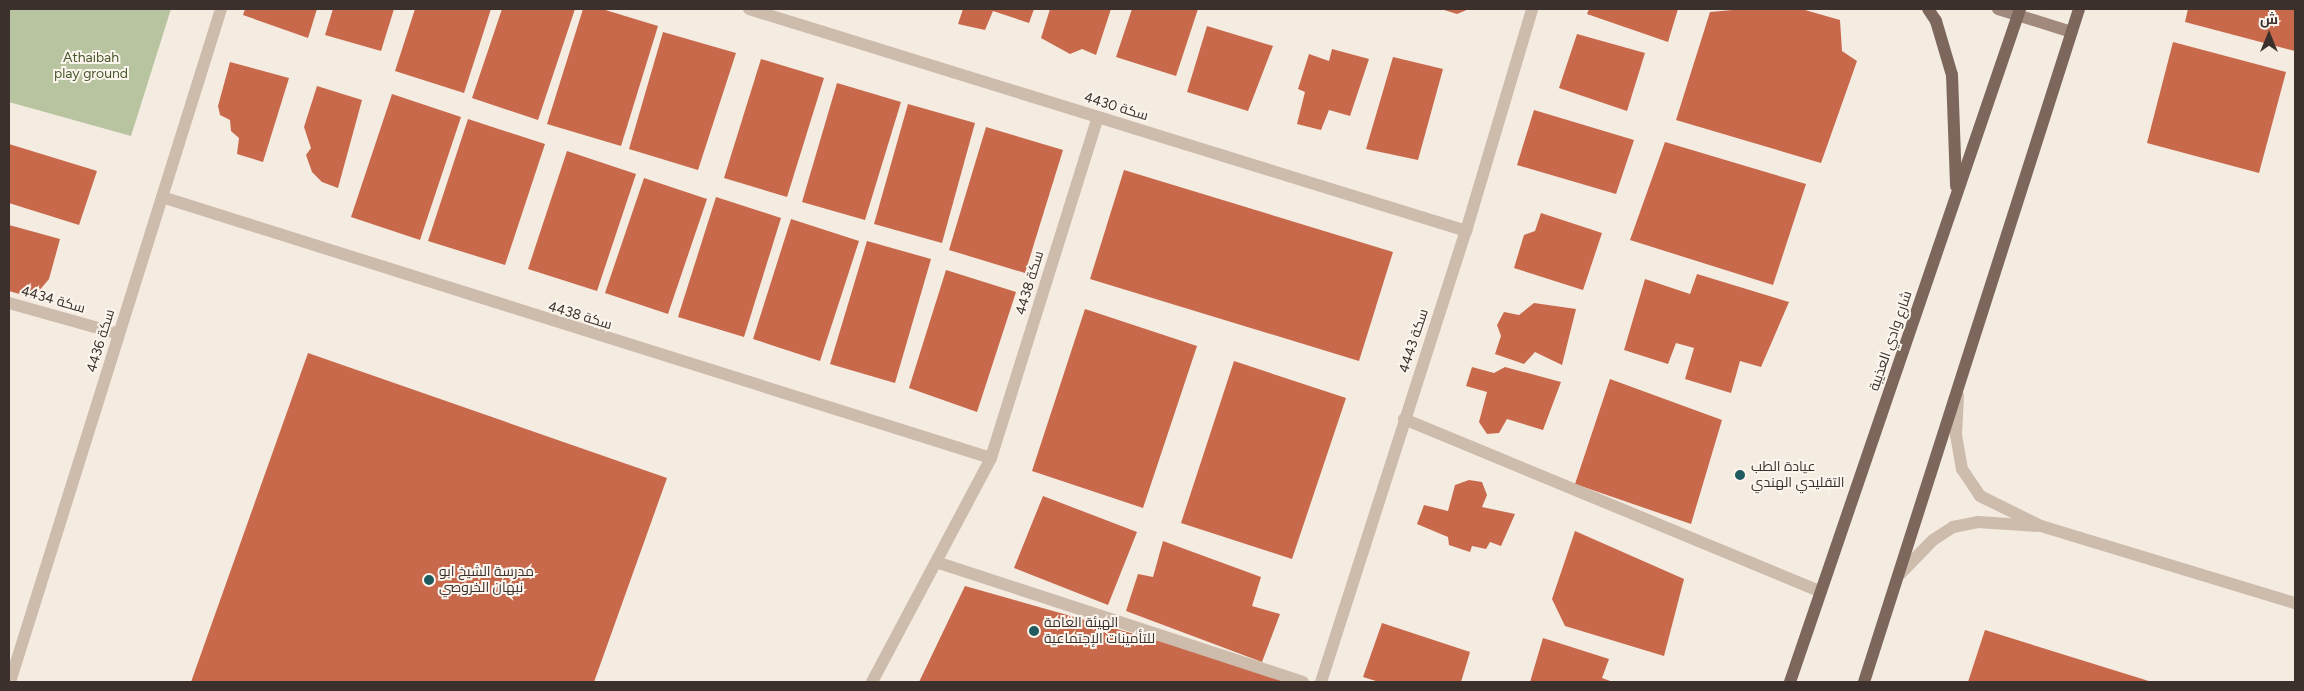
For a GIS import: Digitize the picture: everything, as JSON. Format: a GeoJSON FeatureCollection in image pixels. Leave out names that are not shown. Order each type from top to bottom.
{"type":"FeatureCollection","features":[{"type":"Feature","properties":{"kind":"main road"},"geometry":{"type":"LineString","coordinates":[[1928,9],[1936,21],[1952,75],[1957,194]]}},
{"type":"Feature","properties":{"kind":"main road"},"geometry":{"type":"LineString","coordinates":[[1864,682],[1959,390],[2079,9]]}},
{"type":"Feature","properties":{"kind":"main road","name":"شارع وادي العذيبة"},"geometry":{"type":"LineString","coordinates":[[1790,682],[2019,12]]}},
{"type":"Feature","properties":{"kind":"street","name":"سكة 4436"},"geometry":{"type":"LineString","coordinates":[[10,682],[221,9]]}},
{"type":"Feature","properties":{"kind":"street","name":"سكة 4443"},"geometry":{"type":"LineString","coordinates":[[1321,682],[1466,231],[1532,9]]}},
{"type":"Feature","properties":{"kind":"street"},"geometry":{"type":"LineString","coordinates":[[1998,9],[2019,12],[2072,32]]}},
{"type":"Feature","properties":{"kind":"street","name":"سكة 4430"},"geometry":{"type":"LineString","coordinates":[[755,10],[1466,231]]}},
{"type":"Feature","properties":{"kind":"street","name":"سكة 4438"},"geometry":{"type":"LineString","coordinates":[[872,682],[991,458],[1098,117]]}},
{"type":"Feature","properties":{"kind":"street","name":"سكة 4438"},"geometry":{"type":"LineString","coordinates":[[162,197],[991,458]]}},
{"type":"Feature","properties":{"kind":"street","name":"سكة 4434"},"geometry":{"type":"LineString","coordinates":[[9,303],[119,334]]}},
{"type":"Feature","properties":{"kind":"street"},"geometry":{"type":"LineString","coordinates":[[1959,390],[1956,435],[1962,469],[1980,496],[2041,526],[2295,603]]}},
{"type":"Feature","properties":{"kind":"street"},"geometry":{"type":"LineString","coordinates":[[1404,419],[1821,592]]}},
{"type":"Feature","properties":{"kind":"street"},"geometry":{"type":"LineString","coordinates":[[1900,574],[1933,540],[1953,527],[1978,522],[2041,526]]}},
{"type":"Feature","properties":{"kind":"street"},"geometry":{"type":"LineString","coordinates":[[936,562],[1303,682]]}},
{"type":"Feature","properties":{"kind":"green space","name":"Athaibah play ground"},"geometry":{"type":"Polygon","coordinates":[[[9,9],[171,9],[131,136],[9,102],[9,9]]]}},
{"type":"Feature","properties":{"kind":"building"},"geometry":{"type":"Polygon","coordinates":[[[245,9],[317,9],[308,38],[243,15],[245,9]]]}},
{"type":"Feature","properties":{"kind":"building"},"geometry":{"type":"Polygon","coordinates":[[[333,9],[394,9],[381,51],[325,35],[333,9]]]}},
{"type":"Feature","properties":{"kind":"building"},"geometry":{"type":"Polygon","coordinates":[[[415,9],[491,9],[464,93],[395,71],[415,9]]]}},
{"type":"Feature","properties":{"kind":"building"},"geometry":{"type":"Polygon","coordinates":[[[502,9],[575,9],[538,120],[472,98],[502,9]]]}},
{"type":"Feature","properties":{"kind":"building"},"geometry":{"type":"Polygon","coordinates":[[[583,9],[602,9],[658,26],[621,146],[547,124],[583,9]]]}},
{"type":"Feature","properties":{"kind":"building"},"geometry":{"type":"Polygon","coordinates":[[[963,9],[1034,9],[1029,23],[993,11],[985,30],[958,24],[963,9]]]}},
{"type":"Feature","properties":{"kind":"building"},"geometry":{"type":"Polygon","coordinates":[[[1050,9],[1111,9],[1096,55],[1082,49],[1070,54],[1041,38],[1050,9]]]}},
{"type":"Feature","properties":{"kind":"building"},"geometry":{"type":"Polygon","coordinates":[[[1132,9],[1198,9],[1176,76],[1116,57],[1132,9]]]}},
{"type":"Feature","properties":{"kind":"building"},"geometry":{"type":"Polygon","coordinates":[[[1441,9],[1469,9],[1457,14],[1441,9]]]}},
{"type":"Feature","properties":{"kind":"building"},"geometry":{"type":"Polygon","coordinates":[[[1589,9],[1678,9],[1668,42],[1587,14],[1589,9]]]}},
{"type":"Feature","properties":{"kind":"building"},"geometry":{"type":"Polygon","coordinates":[[[1744,9],[1805,10],[1840,20],[1842,51],[1857,61],[1821,163],[1676,120],[1710,12],[1744,9]]]}},
{"type":"Feature","properties":{"kind":"building"},"geometry":{"type":"Polygon","coordinates":[[[2188,9],[2295,9],[2295,51],[2185,22],[2188,9]]]}},
{"type":"Feature","properties":{"kind":"building"},"geometry":{"type":"Polygon","coordinates":[[[1207,26],[1273,46],[1248,111],[1187,92],[1207,26]]]}},
{"type":"Feature","properties":{"kind":"building"},"geometry":{"type":"Polygon","coordinates":[[[663,32],[736,53],[698,170],[629,149],[663,32]]]}},
{"type":"Feature","properties":{"kind":"building"},"geometry":{"type":"Polygon","coordinates":[[[1577,34],[1645,53],[1627,111],[1559,88],[1577,34]]]}},
{"type":"Feature","properties":{"kind":"building"},"geometry":{"type":"Polygon","coordinates":[[[2173,42],[2286,72],[2259,173],[2147,143],[2173,42]]]}},
{"type":"Feature","properties":{"kind":"building"},"geometry":{"type":"Polygon","coordinates":[[[1332,49],[1369,59],[1350,116],[1329,110],[1321,130],[1297,124],[1305,92],[1298,89],[1309,54],[1329,61],[1332,49]]]}},
{"type":"Feature","properties":{"kind":"building"},"geometry":{"type":"Polygon","coordinates":[[[1393,57],[1443,69],[1418,160],[1366,149],[1393,57]]]}},
{"type":"Feature","properties":{"kind":"building"},"geometry":{"type":"Polygon","coordinates":[[[761,59],[824,78],[787,197],[724,178],[761,59]]]}},
{"type":"Feature","properties":{"kind":"building"},"geometry":{"type":"Polygon","coordinates":[[[230,62],[289,78],[263,162],[237,154],[239,138],[231,131],[230,120],[220,115],[218,106],[230,62]]]}},
{"type":"Feature","properties":{"kind":"building"},"geometry":{"type":"Polygon","coordinates":[[[837,83],[901,102],[865,220],[802,202],[837,83]]]}},
{"type":"Feature","properties":{"kind":"building"},"geometry":{"type":"Polygon","coordinates":[[[317,86],[362,100],[338,188],[322,182],[312,172],[306,155],[311,148],[304,127],[317,86]]]}},
{"type":"Feature","properties":{"kind":"building"},"geometry":{"type":"Polygon","coordinates":[[[392,94],[461,117],[420,240],[351,217],[392,94]]]}},
{"type":"Feature","properties":{"kind":"building"},"geometry":{"type":"Polygon","coordinates":[[[908,104],[975,123],[942,243],[874,224],[908,104]]]}},
{"type":"Feature","properties":{"kind":"building"},"geometry":{"type":"Polygon","coordinates":[[[1534,110],[1634,140],[1616,194],[1517,165],[1534,110]]]}},
{"type":"Feature","properties":{"kind":"building"},"geometry":{"type":"Polygon","coordinates":[[[468,119],[545,144],[505,265],[428,241],[468,119]]]}},
{"type":"Feature","properties":{"kind":"building"},"geometry":{"type":"Polygon","coordinates":[[[986,127],[1063,150],[1025,273],[949,250],[986,127]]]}},
{"type":"Feature","properties":{"kind":"building"},"geometry":{"type":"Polygon","coordinates":[[[1665,142],[1806,184],[1773,285],[1630,240],[1665,142]]]}},
{"type":"Feature","properties":{"kind":"building"},"geometry":{"type":"Polygon","coordinates":[[[9,144],[97,171],[79,225],[9,203],[9,144]]]}},
{"type":"Feature","properties":{"kind":"building"},"geometry":{"type":"Polygon","coordinates":[[[567,151],[636,174],[597,291],[528,269],[567,151]]]}},
{"type":"Feature","properties":{"kind":"building"},"geometry":{"type":"Polygon","coordinates":[[[1124,170],[1393,252],[1359,361],[1090,279],[1124,170]]]}},
{"type":"Feature","properties":{"kind":"building"},"geometry":{"type":"Polygon","coordinates":[[[644,178],[707,199],[668,314],[605,293],[644,178]]]}},
{"type":"Feature","properties":{"kind":"building"},"geometry":{"type":"Polygon","coordinates":[[[716,197],[781,218],[744,337],[678,317],[716,197]]]}},
{"type":"Feature","properties":{"kind":"building"},"geometry":{"type":"Polygon","coordinates":[[[1541,213],[1602,233],[1583,290],[1514,268],[1524,235],[1535,231],[1541,213]]]}},
{"type":"Feature","properties":{"kind":"building"},"geometry":{"type":"Polygon","coordinates":[[[791,219],[859,241],[820,361],[753,339],[791,219]]]}},
{"type":"Feature","properties":{"kind":"building"},"geometry":{"type":"Polygon","coordinates":[[[9,225],[60,239],[49,279],[33,298],[9,291],[9,225]]]}},
{"type":"Feature","properties":{"kind":"building"},"geometry":{"type":"Polygon","coordinates":[[[867,241],[931,259],[895,383],[830,364],[867,241]]]}},
{"type":"Feature","properties":{"kind":"building"},"geometry":{"type":"Polygon","coordinates":[[[946,270],[1016,292],[977,412],[909,388],[946,270]]]}},
{"type":"Feature","properties":{"kind":"building"},"geometry":{"type":"Polygon","coordinates":[[[1697,274],[1789,302],[1761,367],[1740,361],[1731,393],[1685,379],[1694,348],[1676,343],[1668,364],[1624,350],[1645,279],[1690,294],[1697,274]]]}},
{"type":"Feature","properties":{"kind":"building"},"geometry":{"type":"Polygon","coordinates":[[[1534,303],[1576,309],[1562,365],[1535,352],[1524,364],[1495,354],[1501,336],[1497,325],[1504,312],[1519,315],[1534,303]]]}},
{"type":"Feature","properties":{"kind":"building"},"geometry":{"type":"Polygon","coordinates":[[[1085,309],[1197,346],[1143,508],[1032,471],[1085,309]]]}},
{"type":"Feature","properties":{"kind":"building","name":"مدرسة الشيخ ابو نبهان الخروصي"},"geometry":{"type":"Polygon","coordinates":[[[308,353],[667,478],[594,682],[191,682],[308,353]]]}},
{"type":"Feature","properties":{"kind":"building"},"geometry":{"type":"Polygon","coordinates":[[[1234,361],[1346,398],[1292,559],[1181,523],[1234,361]]]}},
{"type":"Feature","properties":{"kind":"building"},"geometry":{"type":"Polygon","coordinates":[[[1472,367],[1494,373],[1505,367],[1561,382],[1543,430],[1507,419],[1499,433],[1487,434],[1479,422],[1487,392],[1466,386],[1472,367]]]}},
{"type":"Feature","properties":{"kind":"building"},"geometry":{"type":"Polygon","coordinates":[[[1610,379],[1722,420],[1691,524],[1575,484],[1610,379]]]}},
{"type":"Feature","properties":{"kind":"building"},"geometry":{"type":"Polygon","coordinates":[[[1469,480],[1482,482],[1487,495],[1482,507],[1515,514],[1501,546],[1490,542],[1486,549],[1472,546],[1470,552],[1449,545],[1448,537],[1417,524],[1424,505],[1448,511],[1455,485],[1469,480]]]}},
{"type":"Feature","properties":{"kind":"building"},"geometry":{"type":"Polygon","coordinates":[[[1043,496],[1137,532],[1108,605],[1014,568],[1043,496]]]}},
{"type":"Feature","properties":{"kind":"building"},"geometry":{"type":"Polygon","coordinates":[[[1575,531],[1684,579],[1664,656],[1565,626],[1552,599],[1575,531]]]}},
{"type":"Feature","properties":{"kind":"building"},"geometry":{"type":"Polygon","coordinates":[[[1163,541],[1261,577],[1252,606],[1280,614],[1262,662],[1126,611],[1138,574],[1153,577],[1163,541]]]}},
{"type":"Feature","properties":{"kind":"building","name":"الهيئة العامة للتأمينات الإجتماعية"},"geometry":{"type":"Polygon","coordinates":[[[965,586],[1283,676],[1281,682],[919,682],[965,586]]]}},
{"type":"Feature","properties":{"kind":"building"},"geometry":{"type":"Polygon","coordinates":[[[1382,623],[1470,652],[1461,682],[1379,682],[1363,677],[1382,623]]]}},
{"type":"Feature","properties":{"kind":"building"},"geometry":{"type":"Polygon","coordinates":[[[1985,630],[2152,682],[1968,682],[1985,630]]]}},
{"type":"Feature","properties":{"kind":"building"},"geometry":{"type":"Polygon","coordinates":[[[1543,638],[1609,659],[1602,678],[1613,682],[1530,682],[1543,638]]]}},
{"type":"Feature","properties":{"kind":"place","name":"عيادة الطب التقليدي الهندي"},"geometry":{"type":"Point","coordinates":[1740,475]}},
{"type":"Feature","properties":{"kind":"place","name":"مدرسة الشيخ ابو نبهان الخروصي"},"geometry":{"type":"Point","coordinates":[429,580]}},
{"type":"Feature","properties":{"kind":"place","name":"الهيئة العامة للتأمينات الإجتماعية"},"geometry":{"type":"Point","coordinates":[1034,631]}}]}
